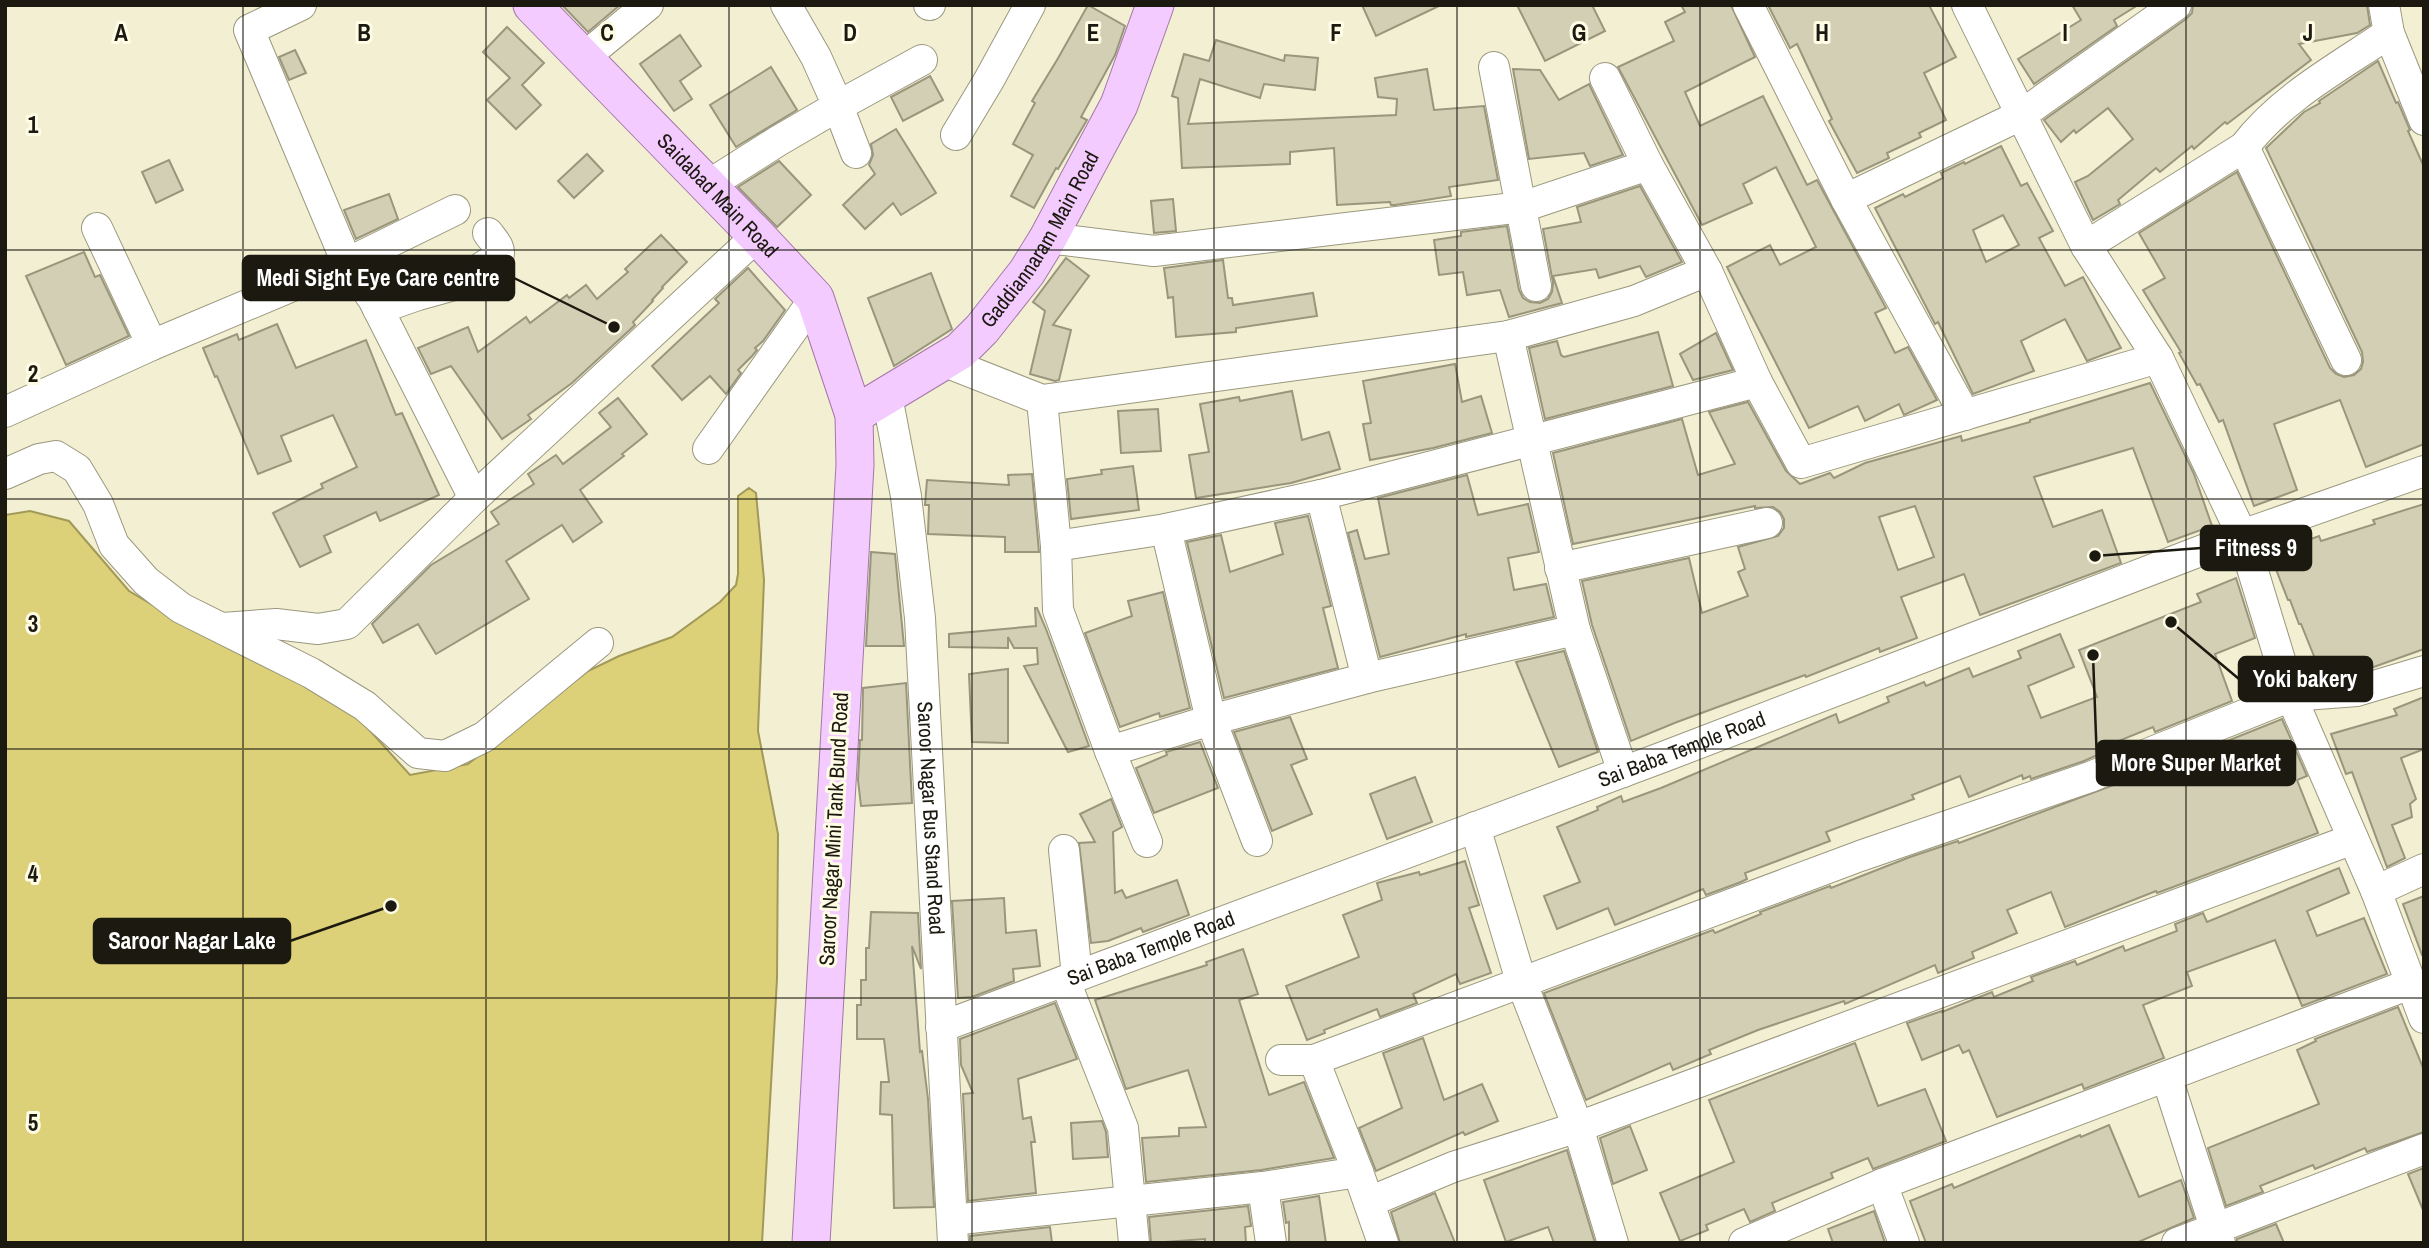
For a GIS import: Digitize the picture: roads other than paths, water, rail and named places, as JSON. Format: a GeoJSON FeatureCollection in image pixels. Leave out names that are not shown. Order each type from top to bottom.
{"type":"FeatureCollection","features":[{"type":"Feature","properties":{"kind":"main road","name":"Saidabad Main Road"},"geometry":{"type":"LineString","coordinates":[[532,5],[815,298],[854,415]]}},
{"type":"Feature","properties":{"kind":"main road","name":"Gaddiannaram Main Road"},"geometry":{"type":"LineString","coordinates":[[854,415],[960,351],[982,330],[1027,272],[1119,105],[1155,5]]}},
{"type":"Feature","properties":{"kind":"main road","name":"Saroor Nagar Mini Tank Bund Road"},"geometry":{"type":"LineString","coordinates":[[811,1243],[855,465],[854,415]]}},
{"type":"Feature","properties":{"kind":"street"},"geometry":{"type":"LineString","coordinates":[[301,5],[249,30],[347,263],[378,309],[474,498]]}},
{"type":"Feature","properties":{"kind":"street"},"geometry":{"type":"LineString","coordinates":[[582,59],[648,5]]}},
{"type":"Feature","properties":{"kind":"street"},"geometry":{"type":"LineString","coordinates":[[786,5],[816,57],[856,153]]}},
{"type":"Feature","properties":{"kind":"street"},"geometry":{"type":"LineString","coordinates":[[956,135],[1030,5]]}},
{"type":"Feature","properties":{"kind":"street"},"geometry":{"type":"LineString","coordinates":[[1748,5],[1846,199],[1965,415]]}},
{"type":"Feature","properties":{"kind":"street"},"geometry":{"type":"LineString","coordinates":[[1967,5],[2086,246],[2158,358],[2242,536],[2291,696],[2376,891],[2424,1018]]}},
{"type":"Feature","properties":{"kind":"street"},"geometry":{"type":"LineString","coordinates":[[1846,199],[2021,115],[2176,5]]}},
{"type":"Feature","properties":{"kind":"street"},"geometry":{"type":"LineString","coordinates":[[2086,246],[2244,147],[2290,100],[2387,19],[2424,120]]}},
{"type":"Feature","properties":{"kind":"street"},"geometry":{"type":"LineString","coordinates":[[707,186],[778,141],[922,60]]}},
{"type":"Feature","properties":{"kind":"street"},"geometry":{"type":"LineString","coordinates":[[1494,67],[1536,286]]}},
{"type":"Feature","properties":{"kind":"street"},"geometry":{"type":"LineString","coordinates":[[1605,78],[1648,165],[1707,271],[1757,382],[1801,463],[2158,358]]}},
{"type":"Feature","properties":{"kind":"street"},"geometry":{"type":"LineString","coordinates":[[2244,147],[2346,360]]}},
{"type":"Feature","properties":{"kind":"street"},"geometry":{"type":"LineString","coordinates":[[1048,238],[1154,251],[1522,207],[1648,165]]}},
{"type":"Feature","properties":{"kind":"street"},"geometry":{"type":"LineString","coordinates":[[5,412],[152,345],[347,263],[455,210]]}},
{"type":"Feature","properties":{"kind":"street"},"geometry":{"type":"LineString","coordinates":[[97,228],[152,345]]}},
{"type":"Feature","properties":{"kind":"street"},"geometry":{"type":"LineString","coordinates":[[378,309],[454,285],[468,277],[499,253],[488,233]]}},
{"type":"Feature","properties":{"kind":"street"},"geometry":{"type":"LineString","coordinates":[[222,628],[276,624],[317,629],[347,624],[474,498],[757,236]]}},
{"type":"Feature","properties":{"kind":"street"},"geometry":{"type":"LineString","coordinates":[[943,361],[1042,400],[1508,336],[1634,301],[1707,271]]}},
{"type":"Feature","properties":{"kind":"street"},"geometry":{"type":"LineString","coordinates":[[708,449],[815,298]]}},
{"type":"Feature","properties":{"kind":"street"},"geometry":{"type":"LineString","coordinates":[[1508,336],[1575,630],[1623,772]]}},
{"type":"Feature","properties":{"kind":"street"},"geometry":{"type":"LineString","coordinates":[[1056,546],[1166,529],[1321,495],[1757,382]]}},
{"type":"Feature","properties":{"kind":"street","name":"Saroor Nagar Bus Stand Road"},"geometry":{"type":"LineString","coordinates":[[887,396],[906,496],[920,618],[952,1231]]}},
{"type":"Feature","properties":{"kind":"street"},"geometry":{"type":"LineString","coordinates":[[1042,400],[1056,546],[1058,610],[1147,842]]}},
{"type":"Feature","properties":{"kind":"street"},"geometry":{"type":"LineString","coordinates":[[5,474],[38,459],[57,456],[77,469],[98,503],[114,545],[146,581],[181,608],[311,673],[365,706],[418,753],[445,756],[484,737],[598,643]]}},
{"type":"Feature","properties":{"kind":"street","name":"Sai Baba Temple Road"},"geometry":{"type":"LineString","coordinates":[[941,1027],[1623,772],[2242,536],[2424,471]]}},
{"type":"Feature","properties":{"kind":"street"},"geometry":{"type":"LineString","coordinates":[[1321,495],[1367,678]]}},
{"type":"Feature","properties":{"kind":"street"},"geometry":{"type":"LineString","coordinates":[[1560,568],[1767,523]]}},
{"type":"Feature","properties":{"kind":"street"},"geometry":{"type":"LineString","coordinates":[[1166,529],[1211,720],[1256,841]]}},
{"type":"Feature","properties":{"kind":"street"},"geometry":{"type":"LineString","coordinates":[[1110,751],[1211,720],[1367,678],[1575,630]]}},
{"type":"Feature","properties":{"kind":"street"},"geometry":{"type":"LineString","coordinates":[[1281,1060],[1314,1060],[1860,856],[2090,777],[2291,696],[2357,691],[2424,671]]}},
{"type":"Feature","properties":{"kind":"street"},"geometry":{"type":"LineString","coordinates":[[1475,827],[1521,981],[1577,1127],[1613,1243]]}},
{"type":"Feature","properties":{"kind":"street"},"geometry":{"type":"LineString","coordinates":[[1369,1202],[1453,1167],[1577,1127],[2353,839]]}},
{"type":"Feature","properties":{"kind":"street"},"geometry":{"type":"LineString","coordinates":[[1064,850],[1071,979],[1124,1128],[1134,1243]]}},
{"type":"Feature","properties":{"kind":"street"},"geometry":{"type":"LineString","coordinates":[[2376,891],[2424,869]]}},
{"type":"Feature","properties":{"kind":"street"},"geometry":{"type":"LineString","coordinates":[[1755,1241],[1882,1184],[2410,984]]}},
{"type":"Feature","properties":{"kind":"street"},"geometry":{"type":"LineString","coordinates":[[1314,1060],[1383,1243]]}},
{"type":"Feature","properties":{"kind":"street"},"geometry":{"type":"LineString","coordinates":[[2166,1078],[2217,1236]]}},
{"type":"Feature","properties":{"kind":"street"},"geometry":{"type":"LineString","coordinates":[[2177,1243],[2217,1236],[2424,1149]]}},
{"type":"Feature","properties":{"kind":"street"},"geometry":{"type":"LineString","coordinates":[[952,1231],[1130,1200],[1263,1187],[1358,1172]]}},
{"type":"Feature","properties":{"kind":"street"},"geometry":{"type":"LineString","coordinates":[[1882,1184],[1904,1243]]}},
{"type":"Feature","properties":{"kind":"street"},"geometry":{"type":"LineString","coordinates":[[1263,1187],[1271,1243]]}},
{"type":"Feature","properties":{"kind":"place","name":"Medi Sight Eye Care centre"},"geometry":{"type":"Point","coordinates":[614,327]}},
{"type":"Feature","properties":{"kind":"place","name":"Fitness 9"},"geometry":{"type":"Point","coordinates":[2095,556]}},
{"type":"Feature","properties":{"kind":"place","name":"Yoki bakery"},"geometry":{"type":"Point","coordinates":[2171,622]}},
{"type":"Feature","properties":{"kind":"place","name":"More Super Market"},"geometry":{"type":"Point","coordinates":[2093,655]}},
{"type":"Feature","properties":{"kind":"place","name":"Saroor Nagar Lake"},"geometry":{"type":"Point","coordinates":[391,906]}}]}
